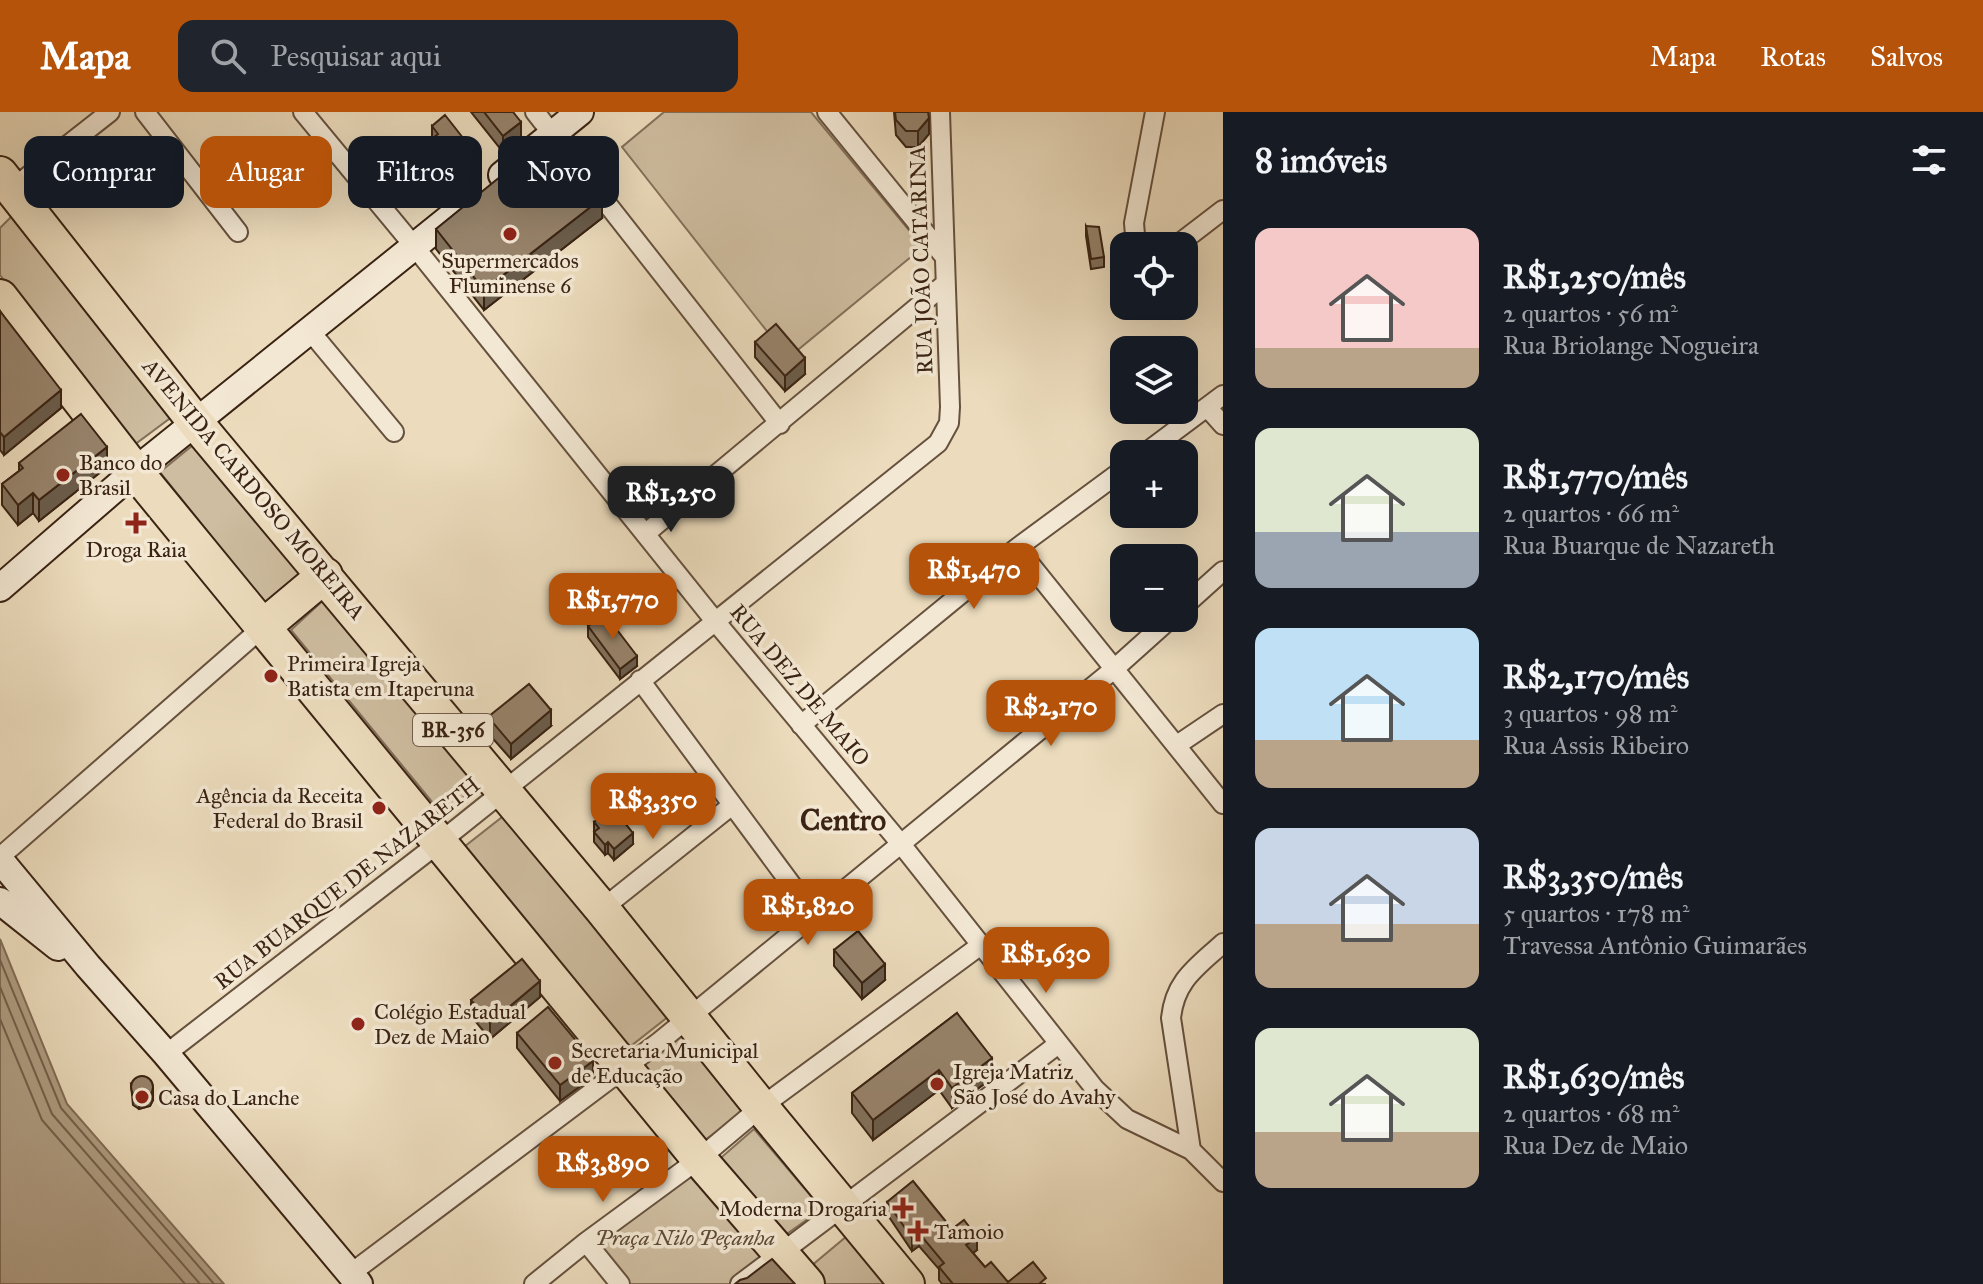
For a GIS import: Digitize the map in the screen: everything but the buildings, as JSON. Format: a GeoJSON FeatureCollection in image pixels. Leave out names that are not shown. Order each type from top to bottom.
{"type":"FeatureCollection","features":[{"type":"Feature","properties":{"kind":"highway","name":"AVENIDA CARDOSO MOREIRA"},"geometry":{"type":"LineString","coordinates":[[4,187],[196,423],[602,909],[907,1284]]}},
{"type":"Feature","properties":{"kind":"highway"},"geometry":{"type":"LineString","coordinates":[[0,297],[135,471],[699,1159],[807,1284]]}},
{"type":"Feature","properties":{"kind":"highway"},"geometry":{"type":"LineString","coordinates":[[263,627],[325,575]]}},
{"type":"Feature","properties":{"kind":"street"},"geometry":{"type":"LineString","coordinates":[[4,187],[110,112]]}},
{"type":"Feature","properties":{"kind":"street"},"geometry":{"type":"LineString","coordinates":[[145,112],[238,232]]}},
{"type":"Feature","properties":{"kind":"street","name":"RUA DEZ DE MAIO"},"geometry":{"type":"LineString","coordinates":[[303,112],[715,621],[901,844],[1057,1045],[1095,1089],[1127,1119],[1191,1150],[1223,1182]]}},
{"type":"Feature","properties":{"kind":"street"},"geometry":{"type":"LineString","coordinates":[[535,112],[780,424]]}},
{"type":"Feature","properties":{"kind":"street"},"geometry":{"type":"LineString","coordinates":[[0,588],[135,471],[580,112]]}},
{"type":"Feature","properties":{"kind":"street","name":"RUA JOÃO CATARINA"},"geometry":{"type":"LineString","coordinates":[[940,112],[950,407]]}},
{"type":"Feature","properties":{"kind":"street"},"geometry":{"type":"LineString","coordinates":[[1135,232],[1155,112]]}},
{"type":"Feature","properties":{"kind":"street"},"geometry":{"type":"LineString","coordinates":[[832,114],[944,256]]}},
{"type":"Feature","properties":{"kind":"street"},"geometry":{"type":"LineString","coordinates":[[1194,232],[1223,210]]}},
{"type":"Feature","properties":{"kind":"street"},"geometry":{"type":"LineString","coordinates":[[645,534],[945,284]]}},
{"type":"Feature","properties":{"kind":"street"},"geometry":{"type":"LineString","coordinates":[[310,331],[394,432]]}},
{"type":"Feature","properties":{"kind":"street"},"geometry":{"type":"LineString","coordinates":[[1163,440],[1223,395]]}},
{"type":"Feature","properties":{"kind":"street","name":"RUA BUARQUE DE NAZARETH"},"geometry":{"type":"LineString","coordinates":[[166,1054],[440,842],[938,443],[949,423],[950,407]]}},
{"type":"Feature","properties":{"kind":"street"},"geometry":{"type":"LineString","coordinates":[[1207,407],[1223,425]]}},
{"type":"Feature","properties":{"kind":"street"},"geometry":{"type":"LineString","coordinates":[[801,725],[1017,548],[1110,479]]}},
{"type":"Feature","properties":{"kind":"street"},"geometry":{"type":"LineString","coordinates":[[1017,548],[1223,804]]}},
{"type":"Feature","properties":{"kind":"street"},"geometry":{"type":"LineString","coordinates":[[1198,593],[1223,571]]}},
{"type":"Feature","properties":{"kind":"street"},"geometry":{"type":"LineString","coordinates":[[263,627],[0,858],[354,1279],[689,1018],[1155,632]]}},
{"type":"Feature","properties":{"kind":"street"},"geometry":{"type":"LineString","coordinates":[[640,680],[814,915]]}},
{"type":"Feature","properties":{"kind":"street"},"geometry":{"type":"LineString","coordinates":[[1177,745],[1223,714]]}},
{"type":"Feature","properties":{"kind":"street"},"geometry":{"type":"LineString","coordinates":[[602,909],[731,806]]}},
{"type":"Feature","properties":{"kind":"street"},"geometry":{"type":"LineString","coordinates":[[0,901],[45,938],[88,966]]}},
{"type":"Feature","properties":{"kind":"street"},"geometry":{"type":"LineString","coordinates":[[1191,1150],[1171,1018],[1173,1004],[1188,974],[1223,943]]}},
{"type":"Feature","properties":{"kind":"street"},"geometry":{"type":"LineString","coordinates":[[534,1284],[699,1159],[761,1107],[981,945]]}},
{"type":"Feature","properties":{"kind":"street"},"geometry":{"type":"LineString","coordinates":[[740,1284],[1057,1045]]}},
{"type":"Feature","properties":{"kind":"street"},"geometry":{"type":"LineString","coordinates":[[586,1242],[620,1284]]}},
{"type":"Feature","properties":{"kind":"green space"},"geometry":{"type":"Polygon","coordinates":[[[664,112],[811,112],[923,247],[788,358],[622,147],[664,112]]]}},
{"type":"Feature","properties":{"kind":"green space"},"geometry":{"type":"Polygon","coordinates":[[[13,215],[177,413],[134,445],[0,275],[0,228],[13,215]]]}},
{"type":"Feature","properties":{"kind":"green space"},"geometry":{"type":"Polygon","coordinates":[[[198,441],[305,577],[269,609],[160,472],[198,441]]]}},
{"type":"Feature","properties":{"kind":"green space"},"geometry":{"type":"Polygon","coordinates":[[[329,595],[484,781],[442,814],[291,630],[329,595]]]}},
{"type":"Feature","properties":{"kind":"green space"},"geometry":{"type":"Polygon","coordinates":[[[506,814],[669,1016],[627,1049],[464,847],[506,814]]]}},
{"type":"Feature","properties":{"kind":"green space"},"geometry":{"type":"Polygon","coordinates":[[[683,1034],[746,1110],[705,1140],[644,1064],[683,1034]]]}},
{"type":"Feature","properties":{"kind":"green space"},"geometry":{"type":"Polygon","coordinates":[[[754,1129],[822,1209],[781,1238],[715,1163],[754,1129]]]}},
{"type":"Feature","properties":{"kind":"green space","name":"Praça Nilo Peçanha"},"geometry":{"type":"Polygon","coordinates":[[[692,1171],[764,1259],[733,1284],[629,1284],[599,1246],[692,1171]]]}},
{"type":"Feature","properties":{"kind":"green space"},"geometry":{"type":"Polygon","coordinates":[[[847,1236],[887,1284],[824,1284],[810,1267],[847,1236]]]}},
{"type":"Feature","properties":{"kind":"water"},"geometry":{"type":"Polygon","coordinates":[[[0,939],[67,1104],[224,1284],[0,1284],[0,939]]]}},
{"type":"Feature","properties":{"kind":"place","name":"Supermercados Fluminense 6"},"geometry":{"type":"Point","coordinates":[510,234]}},
{"type":"Feature","properties":{"kind":"place","name":"Banco do Brasil"},"geometry":{"type":"Point","coordinates":[63,475]}},
{"type":"Feature","properties":{"kind":"place","name":"Droga Raia"},"geometry":{"type":"Point","coordinates":[136,523]}},
{"type":"Feature","properties":{"kind":"place","name":"Primeira Igreja Batista em Itaperuna"},"geometry":{"type":"Point","coordinates":[271,676]}},
{"type":"Feature","properties":{"kind":"place","name":"Agência da Receita Federal do Brasil"},"geometry":{"type":"Point","coordinates":[379,808]}},
{"type":"Feature","properties":{"kind":"place","name":"Colégio Estadual Dez de Maio"},"geometry":{"type":"Point","coordinates":[358,1024]}},
{"type":"Feature","properties":{"kind":"place","name":"Secretaria Municipal de Educação"},"geometry":{"type":"Point","coordinates":[555,1063]}},
{"type":"Feature","properties":{"kind":"place","name":"Igreja Matriz São José do Avahy"},"geometry":{"type":"Point","coordinates":[937,1084]}},
{"type":"Feature","properties":{"kind":"place","name":"Casa do Lanche"},"geometry":{"type":"Point","coordinates":[142,1097]}},
{"type":"Feature","properties":{"kind":"place","name":"Moderna Drogaria"},"geometry":{"type":"Point","coordinates":[903,1208]}},
{"type":"Feature","properties":{"kind":"place","name":"Tamoio"},"geometry":{"type":"Point","coordinates":[918,1231]}},
{"type":"Feature","properties":{"kind":"district","name":"Centro"},"geometry":{"type":"Point","coordinates":[843,820]}}]}
